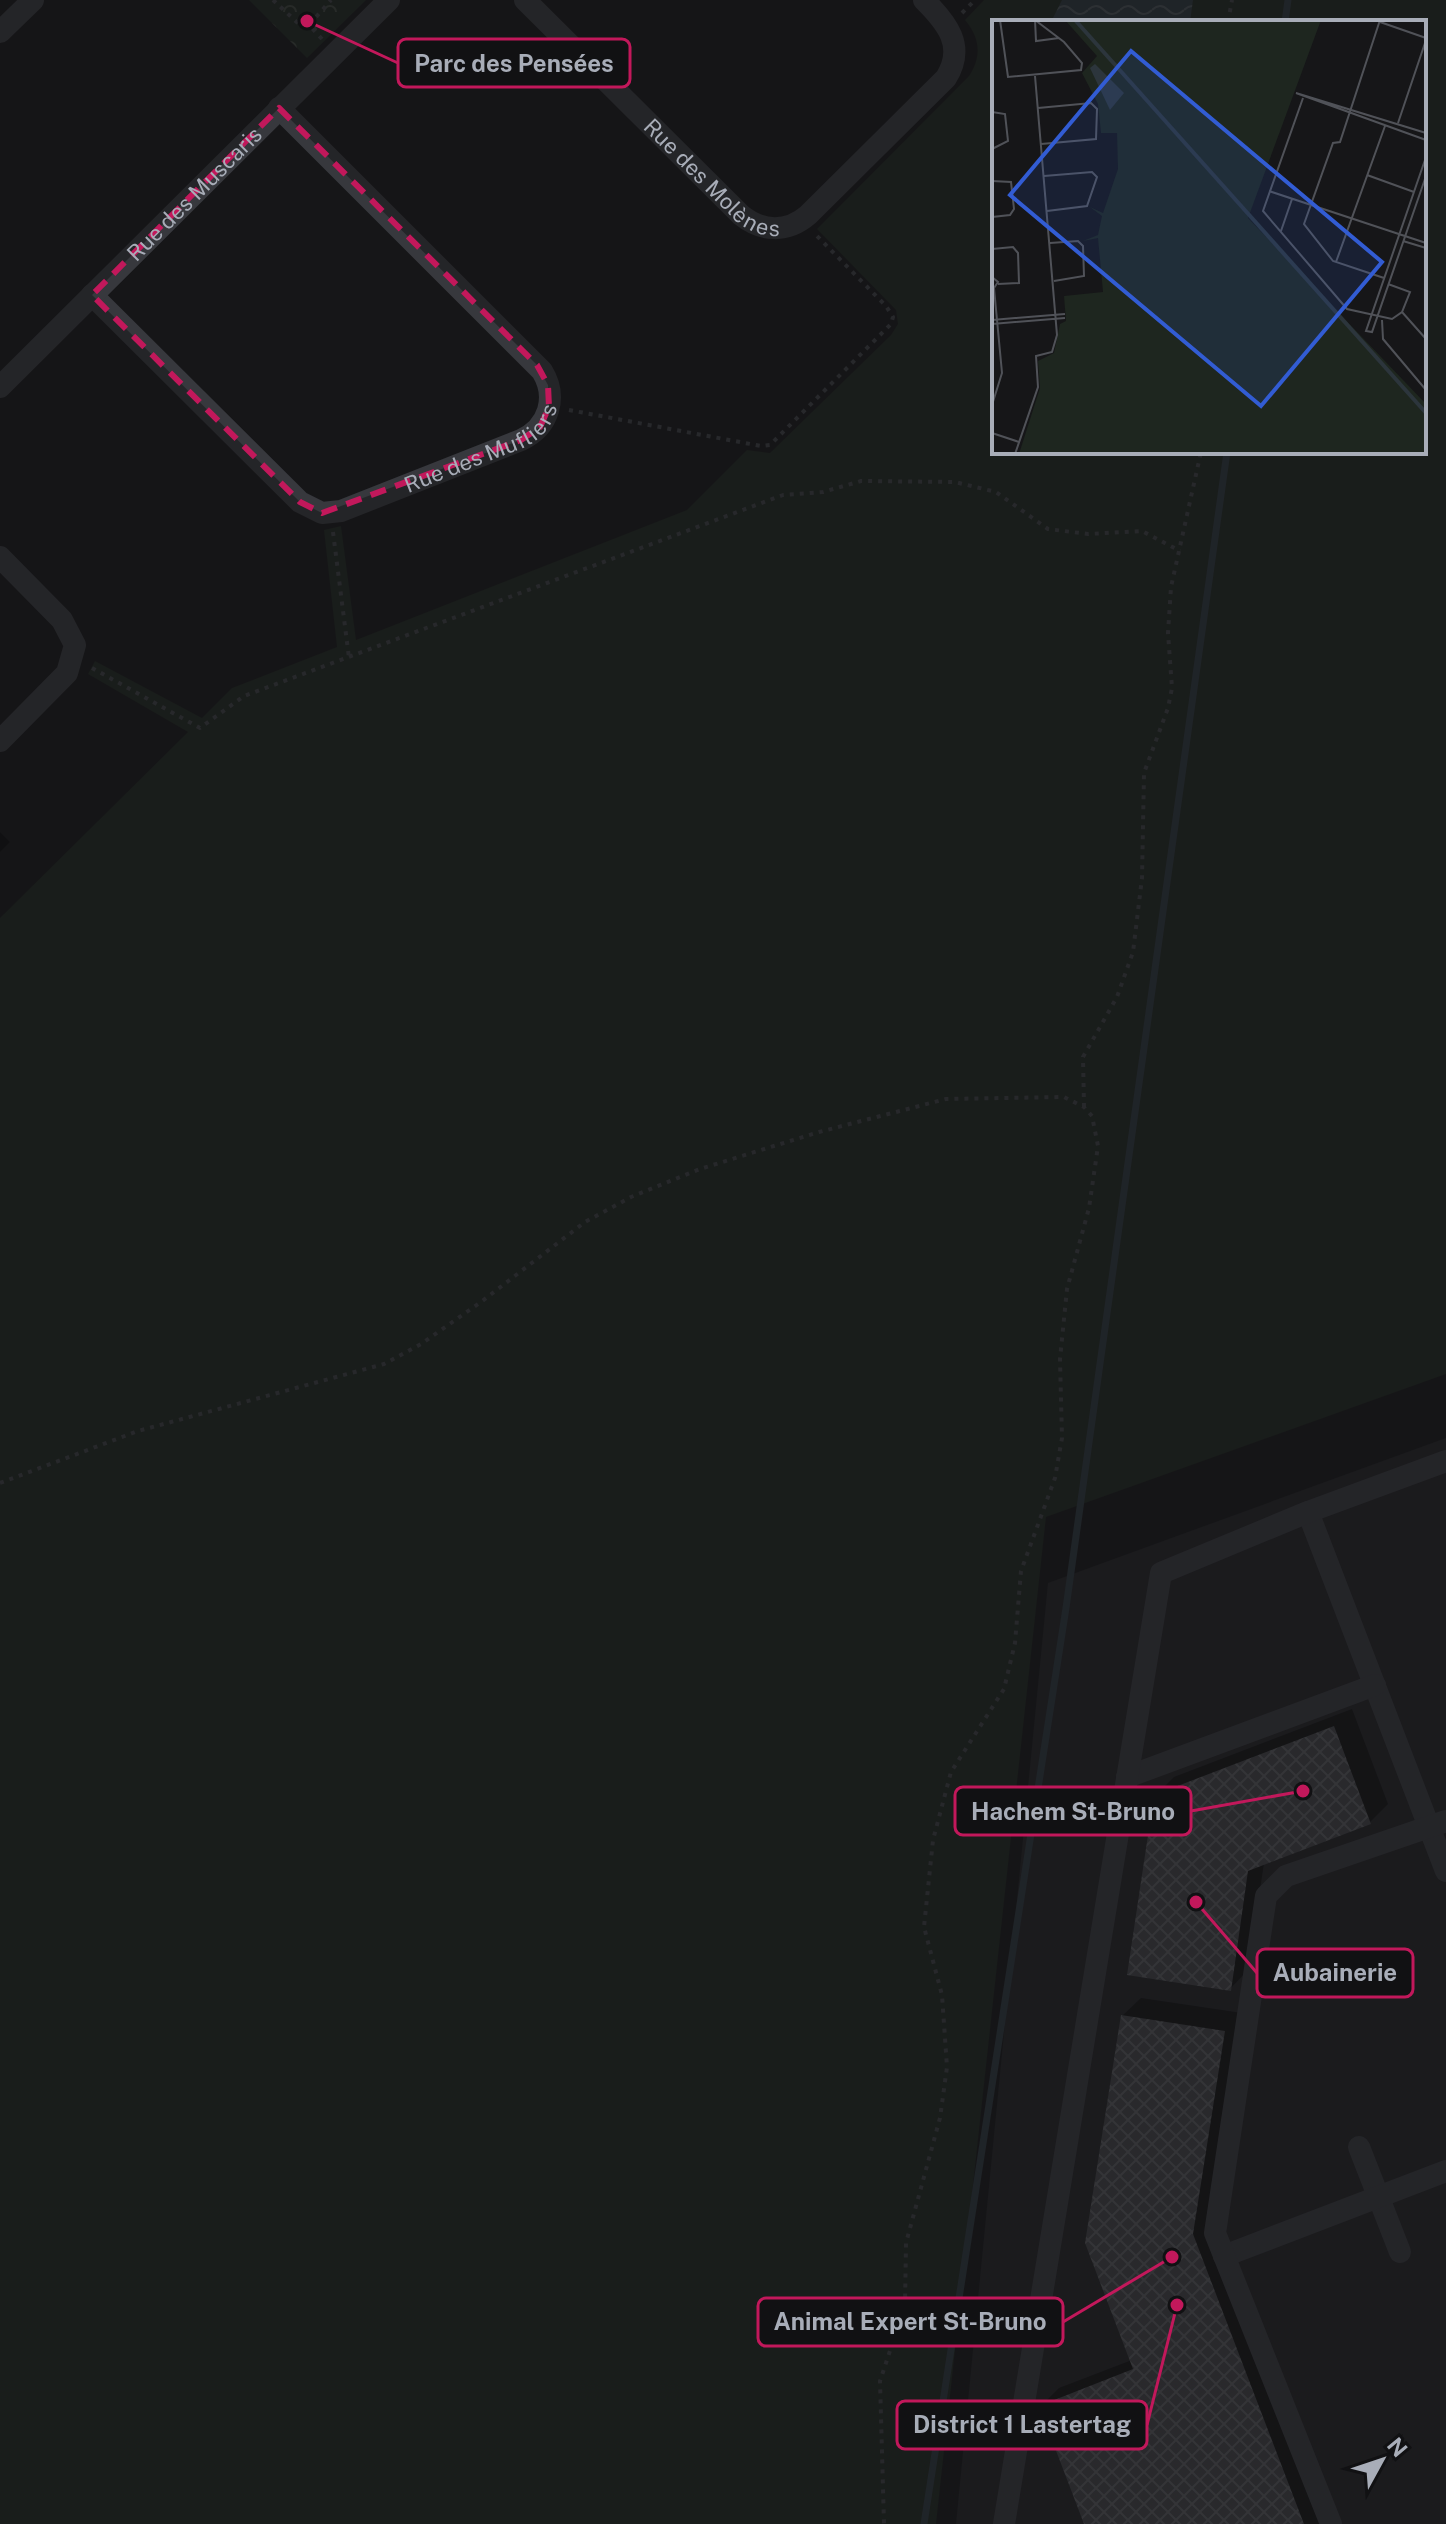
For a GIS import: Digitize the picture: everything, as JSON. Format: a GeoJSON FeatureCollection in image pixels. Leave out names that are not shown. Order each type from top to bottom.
{"type":"FeatureCollection","features":[{"type":"Feature","properties":{"kind":"street"},"geometry":{"type":"LineString","coordinates":[[0,32],[33,0]]}},
{"type":"Feature","properties":{"kind":"street","name":"Rue des Muscaris"},"geometry":{"type":"LineString","coordinates":[[0,387],[389,0]]}},
{"type":"Feature","properties":{"kind":"street","name":"Rue des Molènes"},"geometry":{"type":"LineString","coordinates":[[525,0],[741,215],[760,227],[775,229],[796,224],[808,215],[946,78],[955,58],[953,36],[946,22],[924,0]]}},
{"type":"Feature","properties":{"kind":"street","name":"Rue des Mufliers"},"geometry":{"type":"LineString","coordinates":[[92,295],[300,502],[316,512],[341,511],[521,440],[540,427],[550,399],[542,371],[279,108]]}},
{"type":"Feature","properties":{"kind":"street"},"geometry":{"type":"LineString","coordinates":[[0,557],[62,620],[75,645],[67,673],[0,741]]}},
{"type":"Feature","properties":{"kind":"street"},"geometry":{"type":"LineString","coordinates":[[1004,2524],[1161,1573],[1308,1512],[1446,1461]]}},
{"type":"Feature","properties":{"kind":"street"},"geometry":{"type":"LineString","coordinates":[[1308,1512],[1375,1685],[1438,1824],[1446,1871]]}},
{"type":"Feature","properties":{"kind":"street"},"geometry":{"type":"LineString","coordinates":[[1127,1777],[1375,1685]]}},
{"type":"Feature","properties":{"kind":"street"},"geometry":{"type":"LineString","coordinates":[[1331,2524],[1215,2233],[1266,1896],[1286,1876],[1438,1824]]}},
{"type":"Feature","properties":{"kind":"street"},"geometry":{"type":"LineString","coordinates":[[1359,2147],[1400,2252]]}},
{"type":"Feature","properties":{"kind":"street"},"geometry":{"type":"LineString","coordinates":[[1224,2256],[1446,2171]]}},
{"type":"Feature","properties":{"kind":"path"},"geometry":{"type":"LineString","coordinates":[[273,0],[301,26],[309,25],[325,3],[331,0]]}},
{"type":"Feature","properties":{"kind":"path"},"geometry":{"type":"LineString","coordinates":[[960,14],[975,0]]}},
{"type":"Feature","properties":{"kind":"path"},"geometry":{"type":"LineString","coordinates":[[1228,20],[1232,0]]}},
{"type":"Feature","properties":{"kind":"path"},"geometry":{"type":"LineString","coordinates":[[309,25],[324,41]]}},
{"type":"Feature","properties":{"kind":"path"},"geometry":{"type":"LineString","coordinates":[[567,409],[761,446],[770,445],[891,324],[893,317],[886,306],[814,233]]}},
{"type":"Feature","properties":{"kind":"path"},"geometry":{"type":"LineString","coordinates":[[1084,1107],[1083,1057],[1117,997],[1133,952],[1142,878],[1144,773],[1170,698],[1169,609],[1201,454]]}},
{"type":"Feature","properties":{"kind":"path"},"geometry":{"type":"LineString","coordinates":[[92,668],[200,728],[244,696],[783,495],[823,492],[861,481],[955,482],[981,487],[1016,505],[1048,529],[1088,534],[1142,531],[1180,551]]}},
{"type":"Feature","properties":{"kind":"path"},"geometry":{"type":"LineString","coordinates":[[332,530],[349,658]]}},
{"type":"Feature","properties":{"kind":"path"},"geometry":{"type":"LineString","coordinates":[[0,1483],[152,1426],[337,1378],[393,1359],[481,1302],[585,1222],[631,1197],[700,1169],[819,1132],[946,1099],[1040,1094],[1064,1097],[1084,1107],[1092,1116],[1098,1146],[1089,1208],[1067,1289],[1060,1359],[1062,1438],[1050,1500],[1021,1571],[1015,1643],[1004,1689],[951,1772],[933,1840],[924,1927],[942,1995],[947,2067],[940,2118],[906,2243],[905,2305],[880,2381],[884,2524]]}},
{"type":"Feature","properties":{"kind":"highlighted area"},"geometry":{"type":"Polygon","coordinates":[[[279,108],[537,365],[548,385],[549,407],[540,427],[521,440],[322,513],[300,502],[92,295],[279,108]]]}},
{"type":"Feature","properties":{"kind":"shaded area"},"geometry":{"type":"Polygon","coordinates":[[[1446,1438],[1446,2524],[956,2524],[1048,1583],[1446,1438]]]}},
{"type":"Feature","properties":{"kind":"green space"},"geometry":{"type":"Polygon","coordinates":[[[249,0],[366,0],[307,58],[249,0]]]}},
{"type":"Feature","properties":{"kind":"green space"},"geometry":{"type":"Polygon","coordinates":[[[984,0],[1446,0],[1446,1374],[1046,1517],[936,2524],[0,2524],[0,918],[188,732],[88,674],[95,661],[202,718],[232,688],[337,647],[324,530],[341,526],[356,640],[687,510],[747,450],[770,453],[891,335],[898,324],[896,310],[817,229],[969,76],[978,47],[965,20],[984,0]]]}},
{"type":"Feature","properties":{"kind":"water"},"geometry":{"type":"Polygon","coordinates":[[[1062,0],[1193,0],[1190,20],[1052,20],[1062,0]]]}},
{"type":"Feature","properties":{"kind":"building"},"geometry":{"type":"Polygon","coordinates":[[[1334,1726],[1371,1824],[1248,1871],[1231,1991],[1127,1975],[1154,1795],[1334,1726]]]}},
{"type":"Feature","properties":{"kind":"building"},"geometry":{"type":"Polygon","coordinates":[[[1121,2015],[1225,2031],[1193,2234],[1304,2524],[1084,2524],[1039,2406],[1133,2369],[1085,2243],[1121,2015]]]}},
{"type":"Feature","properties":{"kind":"waterway"},"geometry":{"type":"LineString","coordinates":[[1285,20],[1288,0]]}},
{"type":"Feature","properties":{"kind":"waterway"},"geometry":{"type":"LineString","coordinates":[[924,2524],[1066,1608],[1227,454]]}},
{"type":"Feature","properties":{"kind":"place","name":"Parc des Pensées"},"geometry":{"type":"Point","coordinates":[307,21]}},
{"type":"Feature","properties":{"kind":"place","name":"Hachem St-Bruno"},"geometry":{"type":"Point","coordinates":[1303,1791]}},
{"type":"Feature","properties":{"kind":"place","name":"Aubainerie"},"geometry":{"type":"Point","coordinates":[1196,1902]}},
{"type":"Feature","properties":{"kind":"place","name":"Animal Expert St-Bruno"},"geometry":{"type":"Point","coordinates":[1172,2257]}},
{"type":"Feature","properties":{"kind":"place","name":"District 1 Lastertag"},"geometry":{"type":"Point","coordinates":[1177,2305]}}]}
